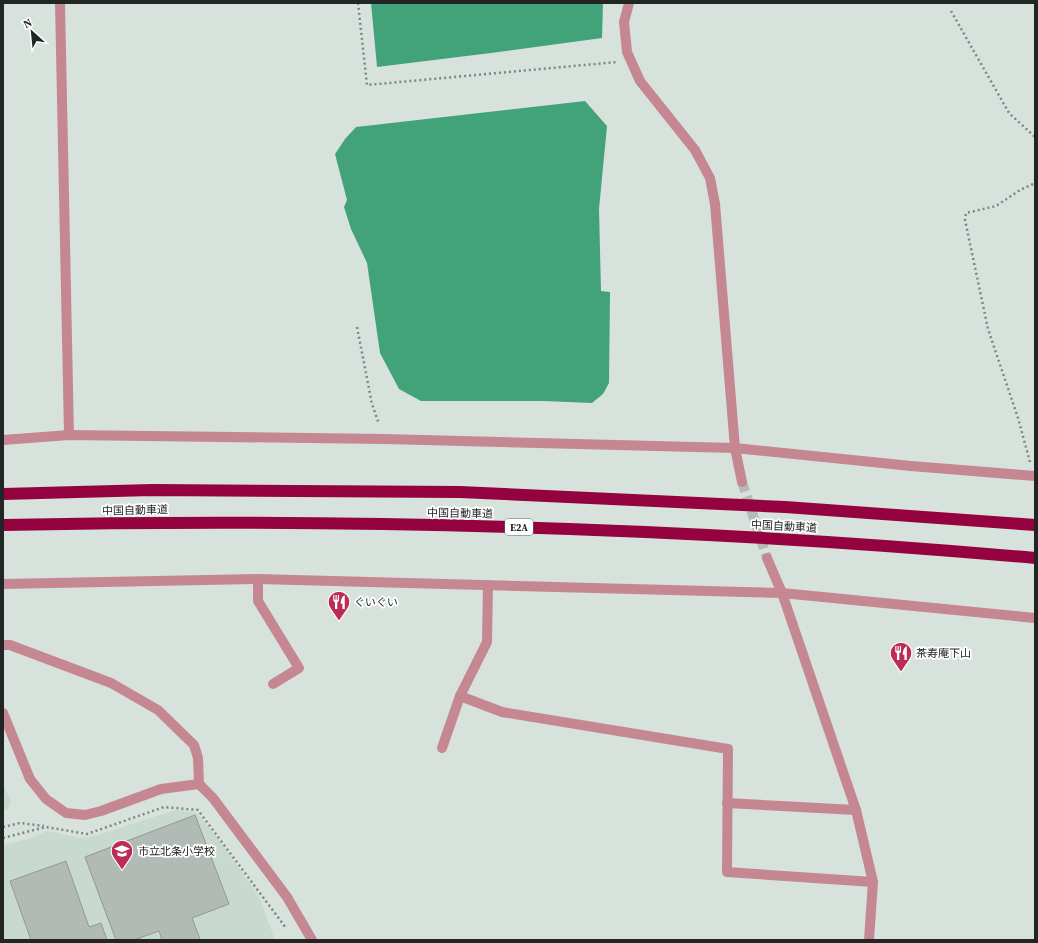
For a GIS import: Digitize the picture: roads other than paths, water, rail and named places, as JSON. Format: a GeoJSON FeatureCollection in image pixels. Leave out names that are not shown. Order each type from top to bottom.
{"type":"FeatureCollection","features":[{"type":"Feature","properties":{"kind":"highway","name":"中国自動車道"},"geometry":{"type":"LineString","coordinates":[[3,494],[152,490],[460,492],[785,508],[1035,526]]}},
{"type":"Feature","properties":{"kind":"highway","name":"中国自動車道"},"geometry":{"type":"LineString","coordinates":[[3,525],[162,522],[465,525],[790,539],[1035,558]]}},
{"type":"Feature","properties":{"kind":"street"},"geometry":{"type":"LineString","coordinates":[[60,3],[69,435]]}},
{"type":"Feature","properties":{"kind":"street"},"geometry":{"type":"LineString","coordinates":[[629,3],[624,22],[627,52],[640,81],[695,150],[710,178],[715,204],[735,448],[742,482]]}},
{"type":"Feature","properties":{"kind":"street"},"geometry":{"type":"LineString","coordinates":[[3,440],[69,435],[384,439],[735,448],[911,466],[1034,476]]}},
{"type":"Feature","properties":{"kind":"street"},"geometry":{"type":"LineString","coordinates":[[768,558],[782,593],[856,810],[873,882],[869,940]]}},
{"type":"Feature","properties":{"kind":"street"},"geometry":{"type":"LineString","coordinates":[[3,584],[258,579],[782,593],[1035,618]]}},
{"type":"Feature","properties":{"kind":"street"},"geometry":{"type":"LineString","coordinates":[[258,579],[258,601],[299,668],[273,684]]}},
{"type":"Feature","properties":{"kind":"street"},"geometry":{"type":"LineString","coordinates":[[442,748],[460,696],[487,642],[488,585]]}},
{"type":"Feature","properties":{"kind":"street"},"geometry":{"type":"LineString","coordinates":[[3,645],[10,645],[111,683],[158,710],[194,745],[198,758],[199,784],[213,798],[287,897],[312,940]]}},
{"type":"Feature","properties":{"kind":"street"},"geometry":{"type":"LineString","coordinates":[[460,696],[502,712],[728,749],[727,872],[873,882]]}},
{"type":"Feature","properties":{"kind":"street"},"geometry":{"type":"LineString","coordinates":[[3,713],[30,779],[46,799],[66,813],[85,815],[102,811],[161,789],[199,784]]}},
{"type":"Feature","properties":{"kind":"street"},"geometry":{"type":"LineString","coordinates":[[727,803],[856,810]]}},
{"type":"Feature","properties":{"kind":"tunnel"},"geometry":{"type":"LineString","coordinates":[[742,482],[767,558]]}},
{"type":"Feature","properties":{"kind":"place","name":"ぐいぐい"},"geometry":{"type":"Point","coordinates":[339,622]}},
{"type":"Feature","properties":{"kind":"place","name":"茶寿庵下山"},"geometry":{"type":"Point","coordinates":[901,672]}},
{"type":"Feature","properties":{"kind":"place","name":"市立北条小学校"},"geometry":{"type":"Point","coordinates":[122,870]}}]}
